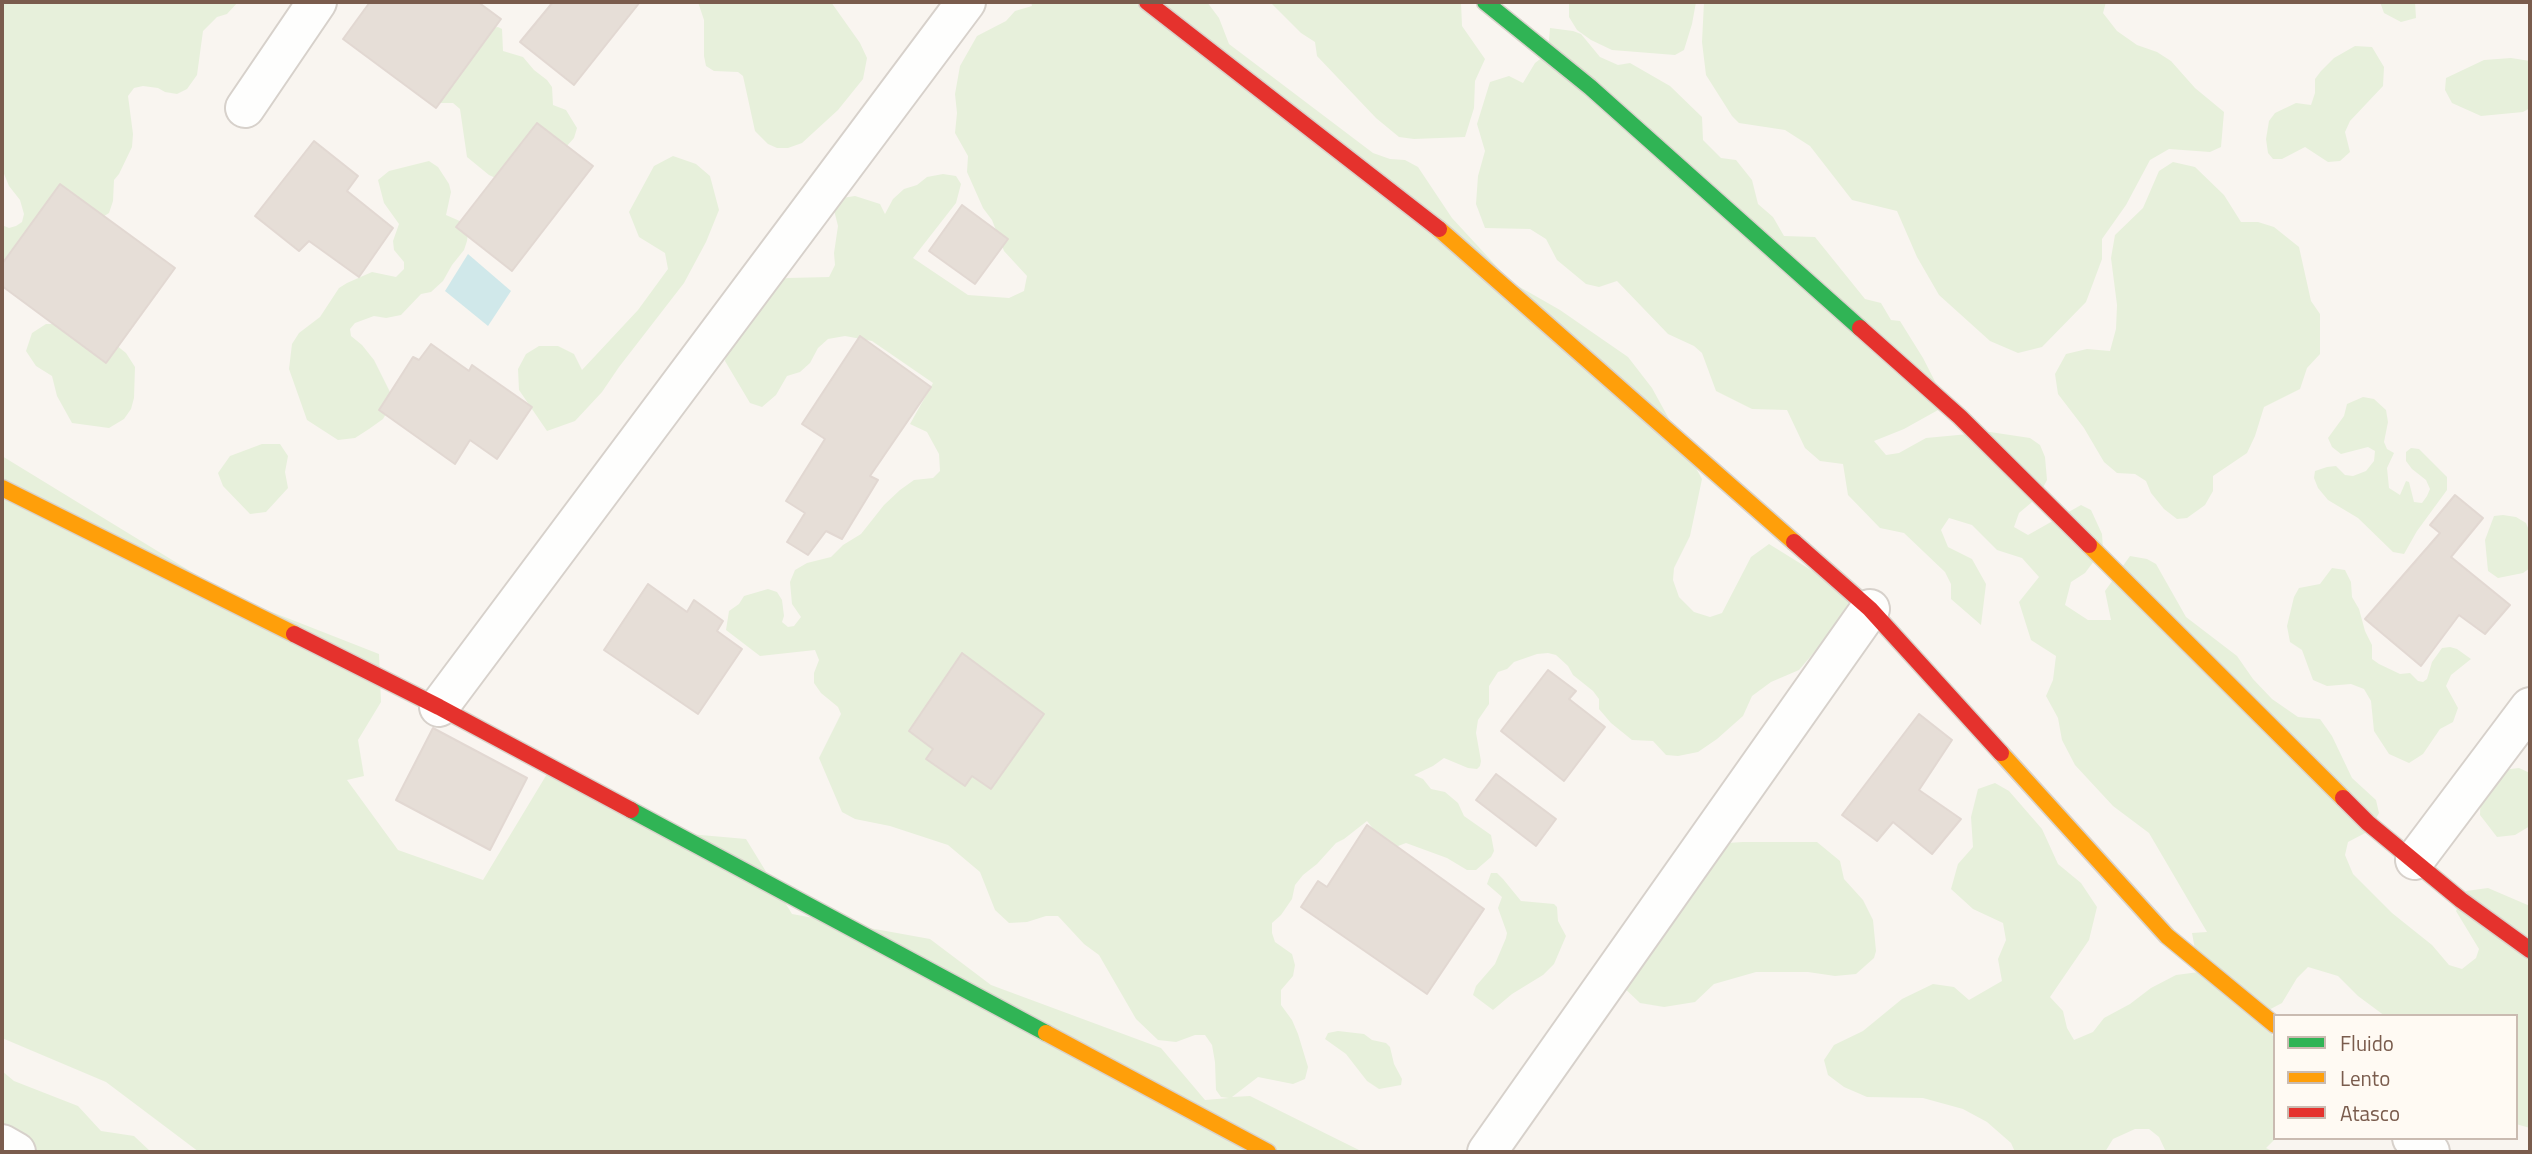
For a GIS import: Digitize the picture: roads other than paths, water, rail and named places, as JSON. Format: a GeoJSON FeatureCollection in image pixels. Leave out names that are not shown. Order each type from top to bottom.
{"type":"FeatureCollection","features":[{"type":"Feature","properties":{"kind":"street"},"geometry":{"type":"LineString","coordinates":[[245,108],[317,2]]}},
{"type":"Feature","properties":{"kind":"street"},"geometry":{"type":"LineString","coordinates":[[439,707],[966,2]]}},
{"type":"Feature","properties":{"kind":"street"},"geometry":{"type":"LineString","coordinates":[[1147,2],[1432,223],[1870,609],[2167,936],[2273,1023]]}},
{"type":"Feature","properties":{"kind":"street"},"geometry":{"type":"LineString","coordinates":[[1485,2],[1590,87],[1960,417],[2368,823],[2461,900],[2530,950]]}},
{"type":"Feature","properties":{"kind":"street"},"geometry":{"type":"LineString","coordinates":[[2,488],[439,707],[1268,1152]]}},
{"type":"Feature","properties":{"kind":"street"},"geometry":{"type":"LineString","coordinates":[[1487,1152],[1870,609]]}},
{"type":"Feature","properties":{"kind":"street"},"geometry":{"type":"LineString","coordinates":[[2415,860],[2530,706]]}},
{"type":"Feature","properties":{"kind":"street"},"geometry":{"type":"LineString","coordinates":[[2415,1140],[2430,1152]]}},
{"type":"Feature","properties":{"kind":"street"},"geometry":{"type":"LineString","coordinates":[[2,1144],[16,1152]]}},
{"type":"Feature","properties":{"kind":"water"},"geometry":{"type":"Polygon","coordinates":[[[468,254],[511,291],[488,326],[445,291],[468,254]]]}}]}
